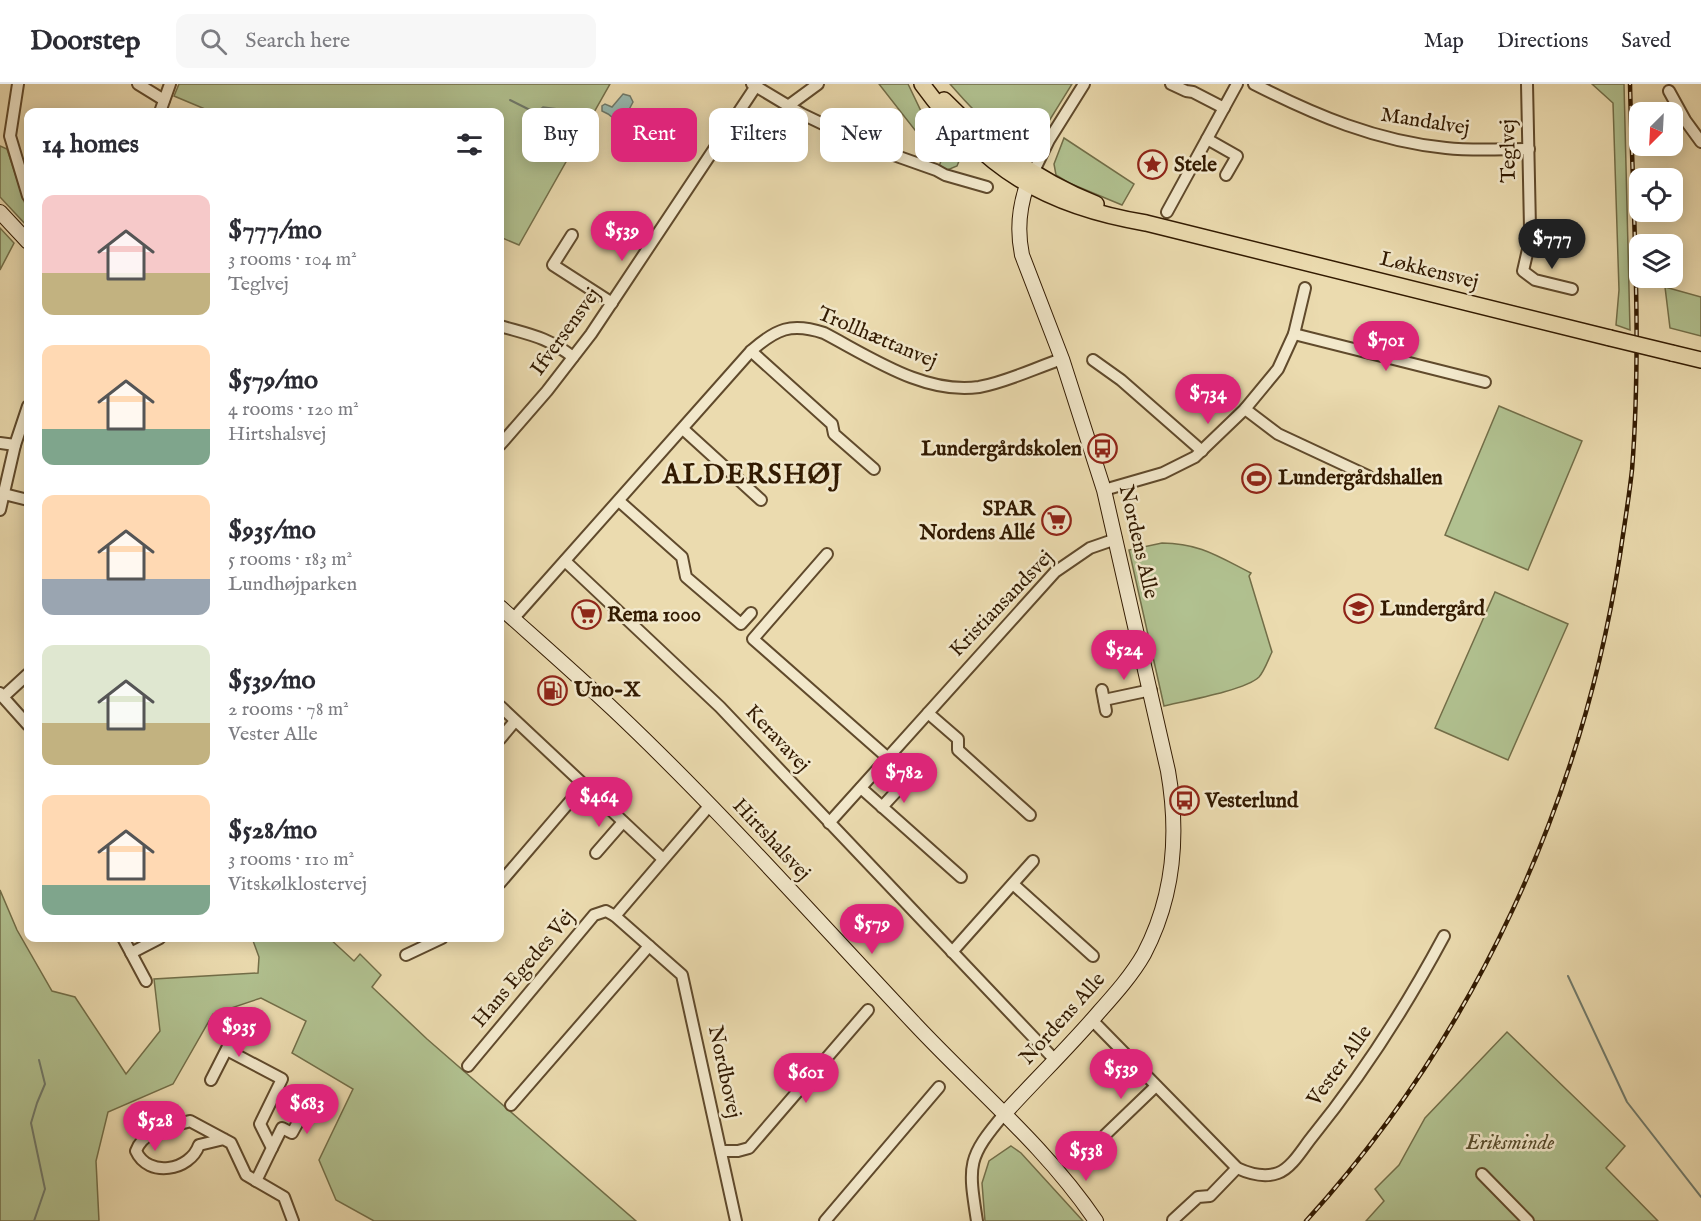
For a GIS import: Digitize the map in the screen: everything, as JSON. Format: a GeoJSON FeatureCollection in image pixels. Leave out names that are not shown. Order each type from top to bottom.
{"type":"FeatureCollection","features":[{"type":"Feature","properties":{"kind":"main road"},"geometry":{"type":"LineString","coordinates":[[922,84],[943,114],[1004,170],[1030,179]]}},
{"type":"Feature","properties":{"kind":"main road"},"geometry":{"type":"LineString","coordinates":[[929,84],[951,108],[1030,179]]}},
{"type":"Feature","properties":{"kind":"main road","name":"Løkkensvej"},"geometry":{"type":"LineString","coordinates":[[1030,179],[1065,203],[1085,210],[1146,223],[1701,360]]}},
{"type":"Feature","properties":{"kind":"street"},"geometry":{"type":"LineString","coordinates":[[18,84],[10,136],[24,183]]}},
{"type":"Feature","properties":{"kind":"street"},"geometry":{"type":"LineString","coordinates":[[138,84],[164,100]]}},
{"type":"Feature","properties":{"kind":"street"},"geometry":{"type":"LineString","coordinates":[[161,108],[170,84]]}},
{"type":"Feature","properties":{"kind":"street"},"geometry":{"type":"LineString","coordinates":[[788,106],[818,84]]}},
{"type":"Feature","properties":{"kind":"street"},"geometry":{"type":"LineString","coordinates":[[1030,179],[1049,140],[1084,84]]}},
{"type":"Feature","properties":{"kind":"street"},"geometry":{"type":"LineString","coordinates":[[1171,84],[1224,108]]}},
{"type":"Feature","properties":{"kind":"street"},"geometry":{"type":"LineString","coordinates":[[1167,212],[1237,84]]}},
{"type":"Feature","properties":{"kind":"street","name":"Mandalvej"},"geometry":{"type":"LineString","coordinates":[[1254,84],[1324,118],[1383,137],[1445,148],[1529,149]]}},
{"type":"Feature","properties":{"kind":"street","name":"Teglvej"},"geometry":{"type":"LineString","coordinates":[[1527,84],[1530,228],[1523,271],[1535,280],[1572,289]]}},
{"type":"Feature","properties":{"kind":"street"},"geometry":{"type":"LineString","coordinates":[[754,85],[788,106],[848,136],[936,170],[945,176],[987,186]]}},
{"type":"Feature","properties":{"kind":"street","name":"Ifversensvej"},"geometry":{"type":"LineString","coordinates":[[504,440],[547,392],[612,303],[754,85]]}},
{"type":"Feature","properties":{"kind":"street"},"geometry":{"type":"LineString","coordinates":[[1669,91],[1685,120],[1701,142]]}},
{"type":"Feature","properties":{"kind":"street"},"geometry":{"type":"LineString","coordinates":[[1207,139],[1237,156],[1226,175]]}},
{"type":"Feature","properties":{"kind":"street","name":"Nordens Alle"},"geometry":{"type":"LineString","coordinates":[[1005,1113],[1092,1020],[1120,988],[1143,956],[1156,928],[1168,890],[1173,858],[1174,801],[1151,690],[1104,490],[1062,359],[1019,243],[1021,203],[1030,179]]}},
{"type":"Feature","properties":{"kind":"street"},"geometry":{"type":"LineString","coordinates":[[0,212],[24,238]]}},
{"type":"Feature","properties":{"kind":"street"},"geometry":{"type":"LineString","coordinates":[[572,235],[553,265],[612,303]]}},
{"type":"Feature","properties":{"kind":"street"},"geometry":{"type":"LineString","coordinates":[[1104,490],[1162,473],[1195,457],[1245,408],[1278,369],[1294,334],[1305,288]]}},
{"type":"Feature","properties":{"kind":"street"},"geometry":{"type":"LineString","coordinates":[[504,327],[539,336],[559,346],[573,357]]}},
{"type":"Feature","properties":{"kind":"street","name":"Trollhættanvej"},"geometry":{"type":"LineString","coordinates":[[513,619],[751,351],[770,334],[788,328],[808,327],[921,381],[958,388],[994,383],[1062,359]]}},
{"type":"Feature","properties":{"kind":"street"},"geometry":{"type":"LineString","coordinates":[[1294,334],[1485,382]]}},
{"type":"Feature","properties":{"kind":"street"},"geometry":{"type":"LineString","coordinates":[[751,351],[832,424],[834,434],[874,469]]}},
{"type":"Feature","properties":{"kind":"street"},"geometry":{"type":"LineString","coordinates":[[1093,360],[1121,380],[1202,451]]}},
{"type":"Feature","properties":{"kind":"street"},"geometry":{"type":"LineString","coordinates":[[1245,408],[1278,434],[1368,476]]}},
{"type":"Feature","properties":{"kind":"street"},"geometry":{"type":"LineString","coordinates":[[0,510],[15,445],[24,418]]}},
{"type":"Feature","properties":{"kind":"street"},"geometry":{"type":"LineString","coordinates":[[683,429],[761,500]]}},
{"type":"Feature","properties":{"kind":"street"},"geometry":{"type":"LineString","coordinates":[[0,443],[15,445]]}},
{"type":"Feature","properties":{"kind":"street"},"geometry":{"type":"LineString","coordinates":[[4,494],[24,499]]}},
{"type":"Feature","properties":{"kind":"street"},"geometry":{"type":"LineString","coordinates":[[619,501],[682,557],[686,577],[741,624],[751,613]]}},
{"type":"Feature","properties":{"kind":"street","name":"Kristiansandsvej"},"geometry":{"type":"LineString","coordinates":[[829,823],[1054,572],[1090,548],[1116,539]]}},
{"type":"Feature","properties":{"kind":"street"},"geometry":{"type":"LineString","coordinates":[[827,554],[753,639],[888,758]]}},
{"type":"Feature","properties":{"kind":"street","name":"Keravavej"},"geometry":{"type":"LineString","coordinates":[[565,561],[720,707],[1055,1060]]}},
{"type":"Feature","properties":{"kind":"street","name":"Hirtshalsvej"},"geometry":{"type":"LineString","coordinates":[[504,611],[615,711],[710,805],[947,1058],[1005,1113],[1059,1174],[1096,1221]]}},
{"type":"Feature","properties":{"kind":"street"},"geometry":{"type":"LineString","coordinates":[[24,678],[2,695],[24,720]]}},
{"type":"Feature","properties":{"kind":"street"},"geometry":{"type":"LineString","coordinates":[[1104,700],[1151,690]]}},
{"type":"Feature","properties":{"kind":"street"},"geometry":{"type":"LineString","coordinates":[[504,710],[663,859]]}},
{"type":"Feature","properties":{"kind":"street"},"geometry":{"type":"LineString","coordinates":[[928,713],[957,739],[958,750],[1030,815]]}},
{"type":"Feature","properties":{"kind":"street"},"geometry":{"type":"LineString","coordinates":[[504,734],[515,721]]}},
{"type":"Feature","properties":{"kind":"street"},"geometry":{"type":"LineString","coordinates":[[882,807],[905,782]]}},
{"type":"Feature","properties":{"kind":"street"},"geometry":{"type":"LineString","coordinates":[[504,878],[584,785]]}},
{"type":"Feature","properties":{"kind":"street"},"geometry":{"type":"LineString","coordinates":[[861,788],[961,877]]}},
{"type":"Feature","properties":{"kind":"street"},"geometry":{"type":"LineString","coordinates":[[615,916],[710,805]]}},
{"type":"Feature","properties":{"kind":"street"},"geometry":{"type":"LineString","coordinates":[[596,853],[623,822]]}},
{"type":"Feature","properties":{"kind":"street"},"geometry":{"type":"LineString","coordinates":[[952,952],[1033,861]]}},
{"type":"Feature","properties":{"kind":"street"},"geometry":{"type":"LineString","coordinates":[[1012,884],[1093,956]]}},
{"type":"Feature","properties":{"kind":"street","name":"Hans Egedes Vej"},"geometry":{"type":"LineString","coordinates":[[468,1066],[594,915],[606,911],[615,916]]}},
{"type":"Feature","properties":{"kind":"street","name":"Nordbovej"},"geometry":{"type":"LineString","coordinates":[[615,916],[676,969],[685,984],[736,1221]]}},
{"type":"Feature","properties":{"kind":"street","name":"Vester Alle"},"geometry":{"type":"LineString","coordinates":[[1092,1020],[1237,1168],[1250,1174],[1266,1176],[1279,1173],[1292,1162],[1339,1104],[1389,1032],[1444,936]]}},
{"type":"Feature","properties":{"kind":"street"},"geometry":{"type":"LineString","coordinates":[[125,942],[146,981]]}},
{"type":"Feature","properties":{"kind":"street"},"geometry":{"type":"LineString","coordinates":[[131,953],[152,942]]}},
{"type":"Feature","properties":{"kind":"street"},"geometry":{"type":"LineString","coordinates":[[406,955],[433,942]]}},
{"type":"Feature","properties":{"kind":"street"},"geometry":{"type":"LineString","coordinates":[[511,1105],[649,946]]}},
{"type":"Feature","properties":{"kind":"street"},"geometry":{"type":"LineString","coordinates":[[721,1151],[738,1151],[749,1148],[868,1010]]}},
{"type":"Feature","properties":{"kind":"street"},"geometry":{"type":"LineString","coordinates":[[212,1080],[240,1023]]}},
{"type":"Feature","properties":{"kind":"street"},"geometry":{"type":"LineString","coordinates":[[227,1050],[282,1079],[260,1124],[272,1148]]}},
{"type":"Feature","properties":{"kind":"street"},"geometry":{"type":"LineString","coordinates":[[1105,1135],[1156,1086]]}},
{"type":"Feature","properties":{"kind":"street"},"geometry":{"type":"LineString","coordinates":[[825,1221],[939,1088]]}},
{"type":"Feature","properties":{"kind":"street"},"geometry":{"type":"LineString","coordinates":[[256,1181],[282,1128],[292,1133],[310,1100]]}},
{"type":"Feature","properties":{"kind":"street"},"geometry":{"type":"LineString","coordinates":[[977,1221],[970,1179],[972,1166],[984,1138],[1005,1113]]}},
{"type":"Feature","properties":{"kind":"street"},"geometry":{"type":"LineString","coordinates":[[224,1140],[199,1145],[193,1157],[162,1170],[140,1159],[136,1151],[139,1142],[145,1137],[190,1121],[231,1143],[246,1175],[284,1197],[293,1221]]}},
{"type":"Feature","properties":{"kind":"street"},"geometry":{"type":"LineString","coordinates":[[1173,1220],[1198,1197],[1210,1196],[1237,1168]]}},
{"type":"Feature","properties":{"kind":"street"},"geometry":{"type":"LineString","coordinates":[[1482,1174],[1528,1221]]}},
{"type":"Feature","properties":{"kind":"green space"},"geometry":{"type":"Polygon","coordinates":[[[179,84],[610,84],[596,108],[522,108],[522,162],[566,162],[519,245],[504,239],[504,108],[202,108],[174,96],[179,84]]]}},
{"type":"Feature","properties":{"kind":"green space"},"geometry":{"type":"Polygon","coordinates":[[[879,84],[908,84],[920,108],[915,108],[915,130],[903,115],[903,108],[898,108],[879,84]]]}},
{"type":"Feature","properties":{"kind":"green space"},"geometry":{"type":"Polygon","coordinates":[[[950,84],[1072,84],[1050,119],[1050,108],[972,108],[950,84]]]}},
{"type":"Feature","properties":{"kind":"green space"},"geometry":{"type":"Polygon","coordinates":[[[1592,84],[1624,84],[1630,330],[1616,325],[1619,290],[1613,103],[1592,84]]]}},
{"type":"Feature","properties":{"kind":"green space"},"geometry":{"type":"Polygon","coordinates":[[[1064,138],[1134,184],[1122,205],[1069,183],[1056,175],[1054,164],[1064,138]]]}},
{"type":"Feature","properties":{"kind":"green space"},"geometry":{"type":"Polygon","coordinates":[[[0,146],[7,149],[24,201],[24,223],[0,197],[0,146]]]}},
{"type":"Feature","properties":{"kind":"green space"},"geometry":{"type":"Polygon","coordinates":[[[941,162],[959,162],[957,166],[945,171],[939,166],[941,162]]]}},
{"type":"Feature","properties":{"kind":"green space"},"geometry":{"type":"Polygon","coordinates":[[[0,228],[14,243],[0,270],[0,228]]]}},
{"type":"Feature","properties":{"kind":"green space"},"geometry":{"type":"Polygon","coordinates":[[[1665,288],[1701,297],[1701,336],[1670,328],[1665,288]]]}},
{"type":"Feature","properties":{"kind":"green space"},"geometry":{"type":"Polygon","coordinates":[[[1499,406],[1582,441],[1528,570],[1445,535],[1499,406]]]}},
{"type":"Feature","properties":{"kind":"green space"},"geometry":{"type":"Polygon","coordinates":[[[1162,543],[1198,548],[1251,573],[1249,576],[1272,652],[1259,677],[1252,682],[1164,706],[1129,550],[1162,543]]]}},
{"type":"Feature","properties":{"kind":"green space"},"geometry":{"type":"Polygon","coordinates":[[[1495,592],[1568,624],[1508,760],[1435,728],[1495,592]]]}},
{"type":"Feature","properties":{"kind":"green space"},"geometry":{"type":"Polygon","coordinates":[[[0,890],[17,930],[52,991],[75,997],[126,1074],[160,1031],[154,979],[258,973],[259,957],[253,942],[333,942],[354,961],[360,954],[381,975],[372,987],[427,1039],[636,1221],[374,1221],[336,1200],[319,1160],[353,1089],[292,1053],[306,1021],[261,998],[213,1014],[173,1084],[108,1112],[96,1161],[99,1221],[0,1221],[0,890]]]}},
{"type":"Feature","properties":{"kind":"green space","name":"Eriksminde"},"geometry":{"type":"Polygon","coordinates":[[[1507,1032],[1625,1146],[1606,1168],[1658,1221],[1366,1221],[1384,1201],[1375,1189],[1399,1165],[1425,1118],[1507,1032]]]}},
{"type":"Feature","properties":{"kind":"green space"},"geometry":{"type":"Polygon","coordinates":[[[1011,1146],[1021,1153],[1083,1221],[985,1221],[982,1183],[989,1161],[1011,1146]]]}},
{"type":"Feature","properties":{"kind":"water"},"geometry":{"type":"Polygon","coordinates":[[[623,94],[630,96],[633,102],[630,108],[611,108],[611,116],[602,111],[602,106],[605,104],[612,107],[623,94]]]}},
{"type":"Feature","properties":{"kind":"waterway"},"geometry":{"type":"LineString","coordinates":[[510,100],[526,108]]}},
{"type":"Feature","properties":{"kind":"waterway"},"geometry":{"type":"LineString","coordinates":[[1568,976],[1627,1102],[1701,1197]]}},
{"type":"Feature","properties":{"kind":"waterway"},"geometry":{"type":"LineString","coordinates":[[34,1221],[45,1189],[31,1123],[45,1084],[39,1060]]}},
{"type":"Feature","properties":{"kind":"railway"},"geometry":{"type":"LineString","coordinates":[[1306,1221],[1366,1149],[1421,1073],[1470,994],[1512,911],[1549,825],[1579,737],[1603,647],[1620,555],[1632,470],[1637,325],[1630,84]]}},
{"type":"Feature","properties":{"kind":"place","name":"Stele"},"geometry":{"type":"Point","coordinates":[1153,165]}},
{"type":"Feature","properties":{"kind":"place","name":"Lundergårdskolen"},"geometry":{"type":"Point","coordinates":[1103,449]}},
{"type":"Feature","properties":{"kind":"place","name":"Lundergårdshallen"},"geometry":{"type":"Point","coordinates":[1257,478]}},
{"type":"Feature","properties":{"kind":"place","name":"SPAR Nordens Allé"},"geometry":{"type":"Point","coordinates":[1056,521]}},
{"type":"Feature","properties":{"kind":"place","name":"Lundergård"},"geometry":{"type":"Point","coordinates":[1359,609]}},
{"type":"Feature","properties":{"kind":"place","name":"Rema 1000"},"geometry":{"type":"Point","coordinates":[586,615]}},
{"type":"Feature","properties":{"kind":"place","name":"Uno-X"},"geometry":{"type":"Point","coordinates":[553,690]}},
{"type":"Feature","properties":{"kind":"place","name":"Vesterlund"},"geometry":{"type":"Point","coordinates":[1184,801]}},
{"type":"Feature","properties":{"kind":"district","name":"ALDERSHØJ"},"geometry":{"type":"Point","coordinates":[753,476]}}]}
